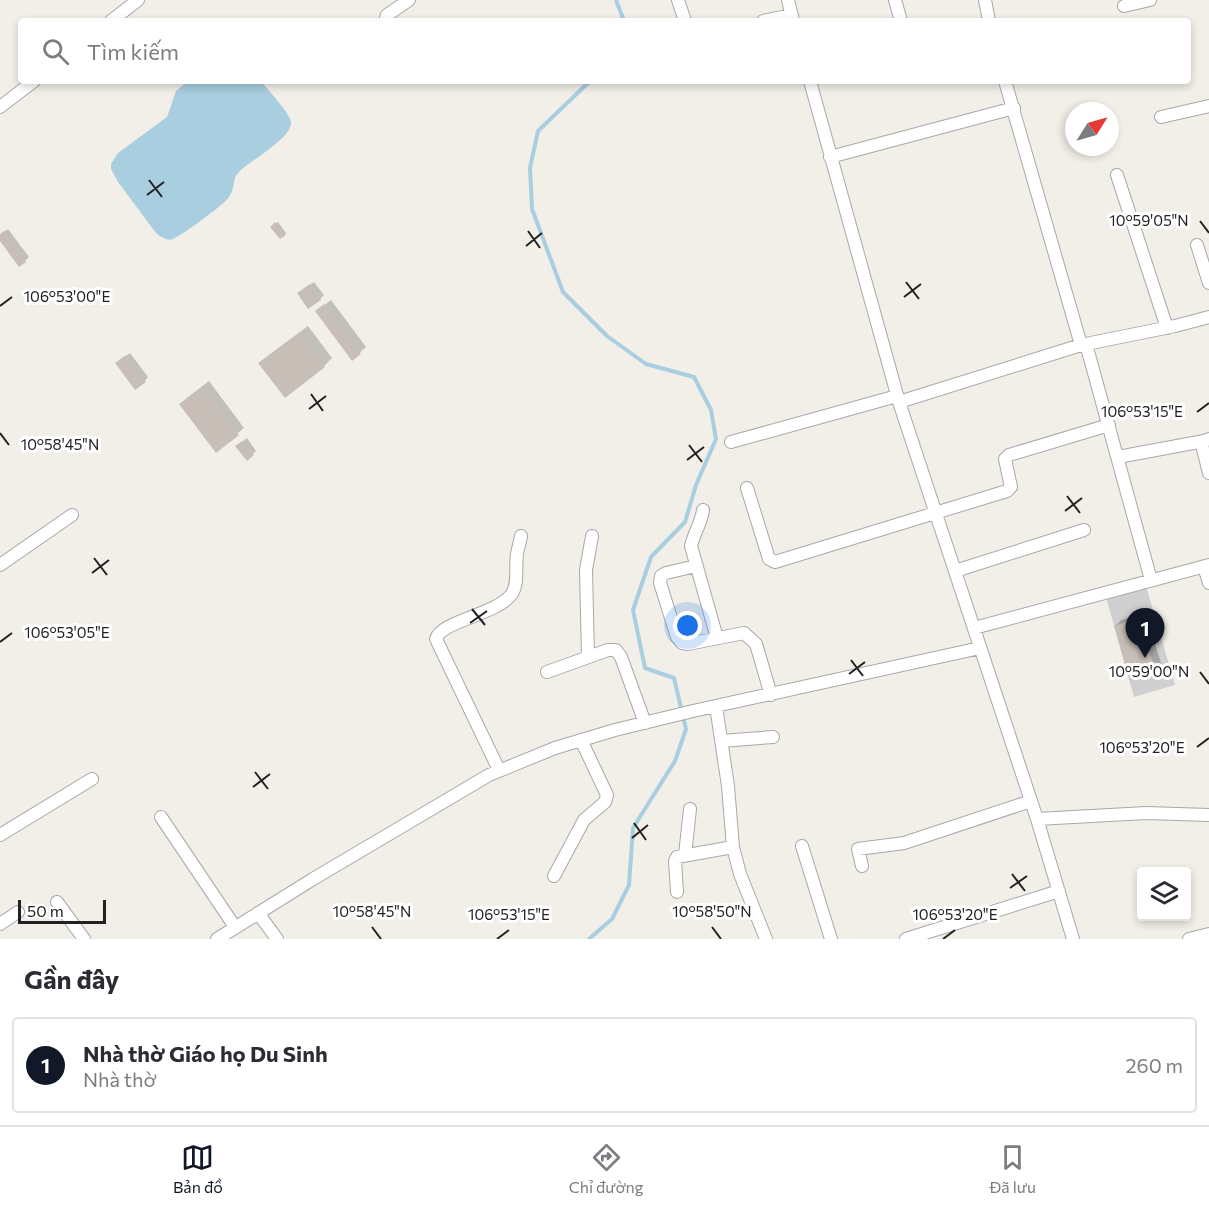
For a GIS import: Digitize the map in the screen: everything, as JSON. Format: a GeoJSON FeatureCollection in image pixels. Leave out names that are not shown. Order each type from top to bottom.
{"type":"FeatureCollection","features":[{"type":"Feature","properties":{"kind":"street"},"geometry":{"type":"LineString","coordinates":[[115,18],[138,0]]}},
{"type":"Feature","properties":{"kind":"street"},"geometry":{"type":"LineString","coordinates":[[386,18],[409,0]]}},
{"type":"Feature","properties":{"kind":"street"},"geometry":{"type":"LineString","coordinates":[[678,0],[684,18]]}},
{"type":"Feature","properties":{"kind":"street"},"geometry":{"type":"LineString","coordinates":[[788,0],[793,18]]}},
{"type":"Feature","properties":{"kind":"street"},"geometry":{"type":"LineString","coordinates":[[896,0],[900,18]]}},
{"type":"Feature","properties":{"kind":"street"},"geometry":{"type":"LineString","coordinates":[[985,0],[988,18]]}},
{"type":"Feature","properties":{"kind":"street"},"geometry":{"type":"LineString","coordinates":[[1124,6],[1150,0]]}},
{"type":"Feature","properties":{"kind":"street"},"geometry":{"type":"LineString","coordinates":[[2,103],[30,84]]}},
{"type":"Feature","properties":{"kind":"street"},"geometry":{"type":"LineString","coordinates":[[811,84],[898,399],[1037,819],[1073,939]]}},
{"type":"Feature","properties":{"kind":"street"},"geometry":{"type":"LineString","coordinates":[[1006,84],[1109,425],[1151,580]]}},
{"type":"Feature","properties":{"kind":"street"},"geometry":{"type":"LineString","coordinates":[[830,157],[1014,108]]}},
{"type":"Feature","properties":{"kind":"street"},"geometry":{"type":"LineString","coordinates":[[1161,117],[1208,108]]}},
{"type":"Feature","properties":{"kind":"street"},"geometry":{"type":"LineString","coordinates":[[1118,176],[1167,327]]}},
{"type":"Feature","properties":{"kind":"street"},"geometry":{"type":"LineString","coordinates":[[1197,245],[1209,283]]}},
{"type":"Feature","properties":{"kind":"street"},"geometry":{"type":"LineString","coordinates":[[731,442],[898,399],[1083,345],[1209,317]]}},
{"type":"Feature","properties":{"kind":"street"},"geometry":{"type":"LineString","coordinates":[[747,488],[769,559],[775,562],[935,511],[1002,493],[1010,489],[1005,459],[1013,453],[1109,425]]}},
{"type":"Feature","properties":{"kind":"street"},"geometry":{"type":"LineString","coordinates":[[1118,457],[1206,440]]}},
{"type":"Feature","properties":{"kind":"street"},"geometry":{"type":"LineString","coordinates":[[1206,440],[1202,445],[1209,473]]}},
{"type":"Feature","properties":{"kind":"street"},"geometry":{"type":"LineString","coordinates":[[703,510],[702,522],[693,537],[691,546],[717,638]]}},
{"type":"Feature","properties":{"kind":"street"},"geometry":{"type":"LineString","coordinates":[[0,565],[72,515]]}},
{"type":"Feature","properties":{"kind":"street"},"geometry":{"type":"LineString","coordinates":[[955,571],[1084,530]]}},
{"type":"Feature","properties":{"kind":"street"},"geometry":{"type":"LineString","coordinates":[[499,770],[436,639],[437,634],[448,627],[498,607],[511,595],[515,588],[521,536]]}},
{"type":"Feature","properties":{"kind":"street"},"geometry":{"type":"LineString","coordinates":[[588,657],[586,570],[592,536]]}},
{"type":"Feature","properties":{"kind":"street"},"geometry":{"type":"LineString","coordinates":[[696,566],[661,576],[660,583],[677,637],[682,643],[688,644],[744,633],[756,644],[771,695]]}},
{"type":"Feature","properties":{"kind":"street"},"geometry":{"type":"LineString","coordinates":[[974,628],[1207,566],[1209,583]]}},
{"type":"Feature","properties":{"kind":"street"},"geometry":{"type":"LineString","coordinates":[[216,939],[479,780],[555,748],[675,715],[980,648]]}},
{"type":"Feature","properties":{"kind":"street"},"geometry":{"type":"LineString","coordinates":[[547,672],[608,650],[616,650],[621,657],[645,723]]}},
{"type":"Feature","properties":{"kind":"street"},"geometry":{"type":"LineString","coordinates":[[716,706],[728,786],[733,847],[762,938]]}},
{"type":"Feature","properties":{"kind":"street"},"geometry":{"type":"LineString","coordinates":[[721,741],[773,737]]}},
{"type":"Feature","properties":{"kind":"street"},"geometry":{"type":"LineString","coordinates":[[554,876],[584,820],[606,802],[607,795],[581,740]]}},
{"type":"Feature","properties":{"kind":"street"},"geometry":{"type":"LineString","coordinates":[[0,835],[92,779]]}},
{"type":"Feature","properties":{"kind":"street"},"geometry":{"type":"LineString","coordinates":[[862,866],[858,849],[904,843],[1031,801]]}},
{"type":"Feature","properties":{"kind":"street"},"geometry":{"type":"LineString","coordinates":[[684,855],[690,809]]}},
{"type":"Feature","properties":{"kind":"street"},"geometry":{"type":"LineString","coordinates":[[1037,819],[1146,813],[1209,815]]}},
{"type":"Feature","properties":{"kind":"street"},"geometry":{"type":"LineString","coordinates":[[161,817],[235,927]]}},
{"type":"Feature","properties":{"kind":"street"},"geometry":{"type":"LineString","coordinates":[[802,846],[831,939]]}},
{"type":"Feature","properties":{"kind":"street"},"geometry":{"type":"LineString","coordinates":[[677,892],[675,859],[684,855],[733,847]]}},
{"type":"Feature","properties":{"kind":"street"},"geometry":{"type":"LineString","coordinates":[[906,939],[1059,891]]}},
{"type":"Feature","properties":{"kind":"street"},"geometry":{"type":"LineString","coordinates":[[57,902],[84,939]]}},
{"type":"Feature","properties":{"kind":"street"},"geometry":{"type":"LineString","coordinates":[[0,924],[18,912]]}},
{"type":"Feature","properties":{"kind":"street"},"geometry":{"type":"LineString","coordinates":[[258,913],[277,939]]}},
{"type":"Feature","properties":{"kind":"street"},"geometry":{"type":"LineString","coordinates":[[1189,939],[1209,934]]}},
{"type":"Feature","properties":{"kind":"shaded area"},"geometry":{"type":"Polygon","coordinates":[[[1146,586],[1175,685],[1134,697],[1106,597],[1146,586]]]}},
{"type":"Feature","properties":{"kind":"water"},"geometry":{"type":"Polygon","coordinates":[[[184,84],[264,84],[283,107],[291,122],[290,128],[280,140],[237,174],[232,192],[226,201],[185,232],[169,239],[156,233],[118,182],[111,169],[111,164],[118,153],[167,117],[176,91],[184,84]]]}},
{"type":"Feature","properties":{"kind":"building"},"geometry":{"type":"Polygon","coordinates":[[[275,222],[286,235],[280,239],[270,227],[275,222]]]}},
{"type":"Feature","properties":{"kind":"building"},"geometry":{"type":"Polygon","coordinates":[[[4,231],[26,262],[19,267],[0,241],[0,234],[4,231]]]}},
{"type":"Feature","properties":{"kind":"building"},"geometry":{"type":"Polygon","coordinates":[[[310,284],[321,300],[308,309],[297,293],[310,284]]]}},
{"type":"Feature","properties":{"kind":"building"},"geometry":{"type":"Polygon","coordinates":[[[324,304],[361,354],[352,361],[315,311],[324,304]]]}},
{"type":"Feature","properties":{"kind":"building"},"geometry":{"type":"Polygon","coordinates":[[[299,333],[325,367],[285,398],[258,363],[299,333]]]}},
{"type":"Feature","properties":{"kind":"building"},"geometry":{"type":"Polygon","coordinates":[[[126,355],[146,382],[135,390],[115,363],[126,355]]]}},
{"type":"Feature","properties":{"kind":"building"},"geometry":{"type":"Polygon","coordinates":[[[203,386],[239,435],[216,453],[179,404],[203,386]]]}},
{"type":"Feature","properties":{"kind":"building"},"geometry":{"type":"Polygon","coordinates":[[[242,441],[254,455],[247,461],[235,446],[242,441]]]}},
{"type":"Feature","properties":{"kind":"building"},"geometry":{"type":"Polygon","coordinates":[[[1139,618],[1156,673],[1130,681],[1114,626],[1139,618]]]}},
{"type":"Feature","properties":{"kind":"waterway"},"geometry":{"type":"LineString","coordinates":[[616,0],[623,18]]}},
{"type":"Feature","properties":{"kind":"waterway"},"geometry":{"type":"LineString","coordinates":[[587,84],[538,131],[530,168],[532,209],[563,292],[607,336],[646,364],[694,377],[711,410],[716,439],[696,485],[685,522],[651,557],[633,610],[645,668],[674,678],[686,729],[675,761],[633,828],[629,885],[612,919],[589,939]]}},
{"type":"Feature","properties":{"kind":"place","name":"Nhà thờ Giáo họ Du Sinh"},"geometry":{"type":"Point","coordinates":[1145,658]}}]}
